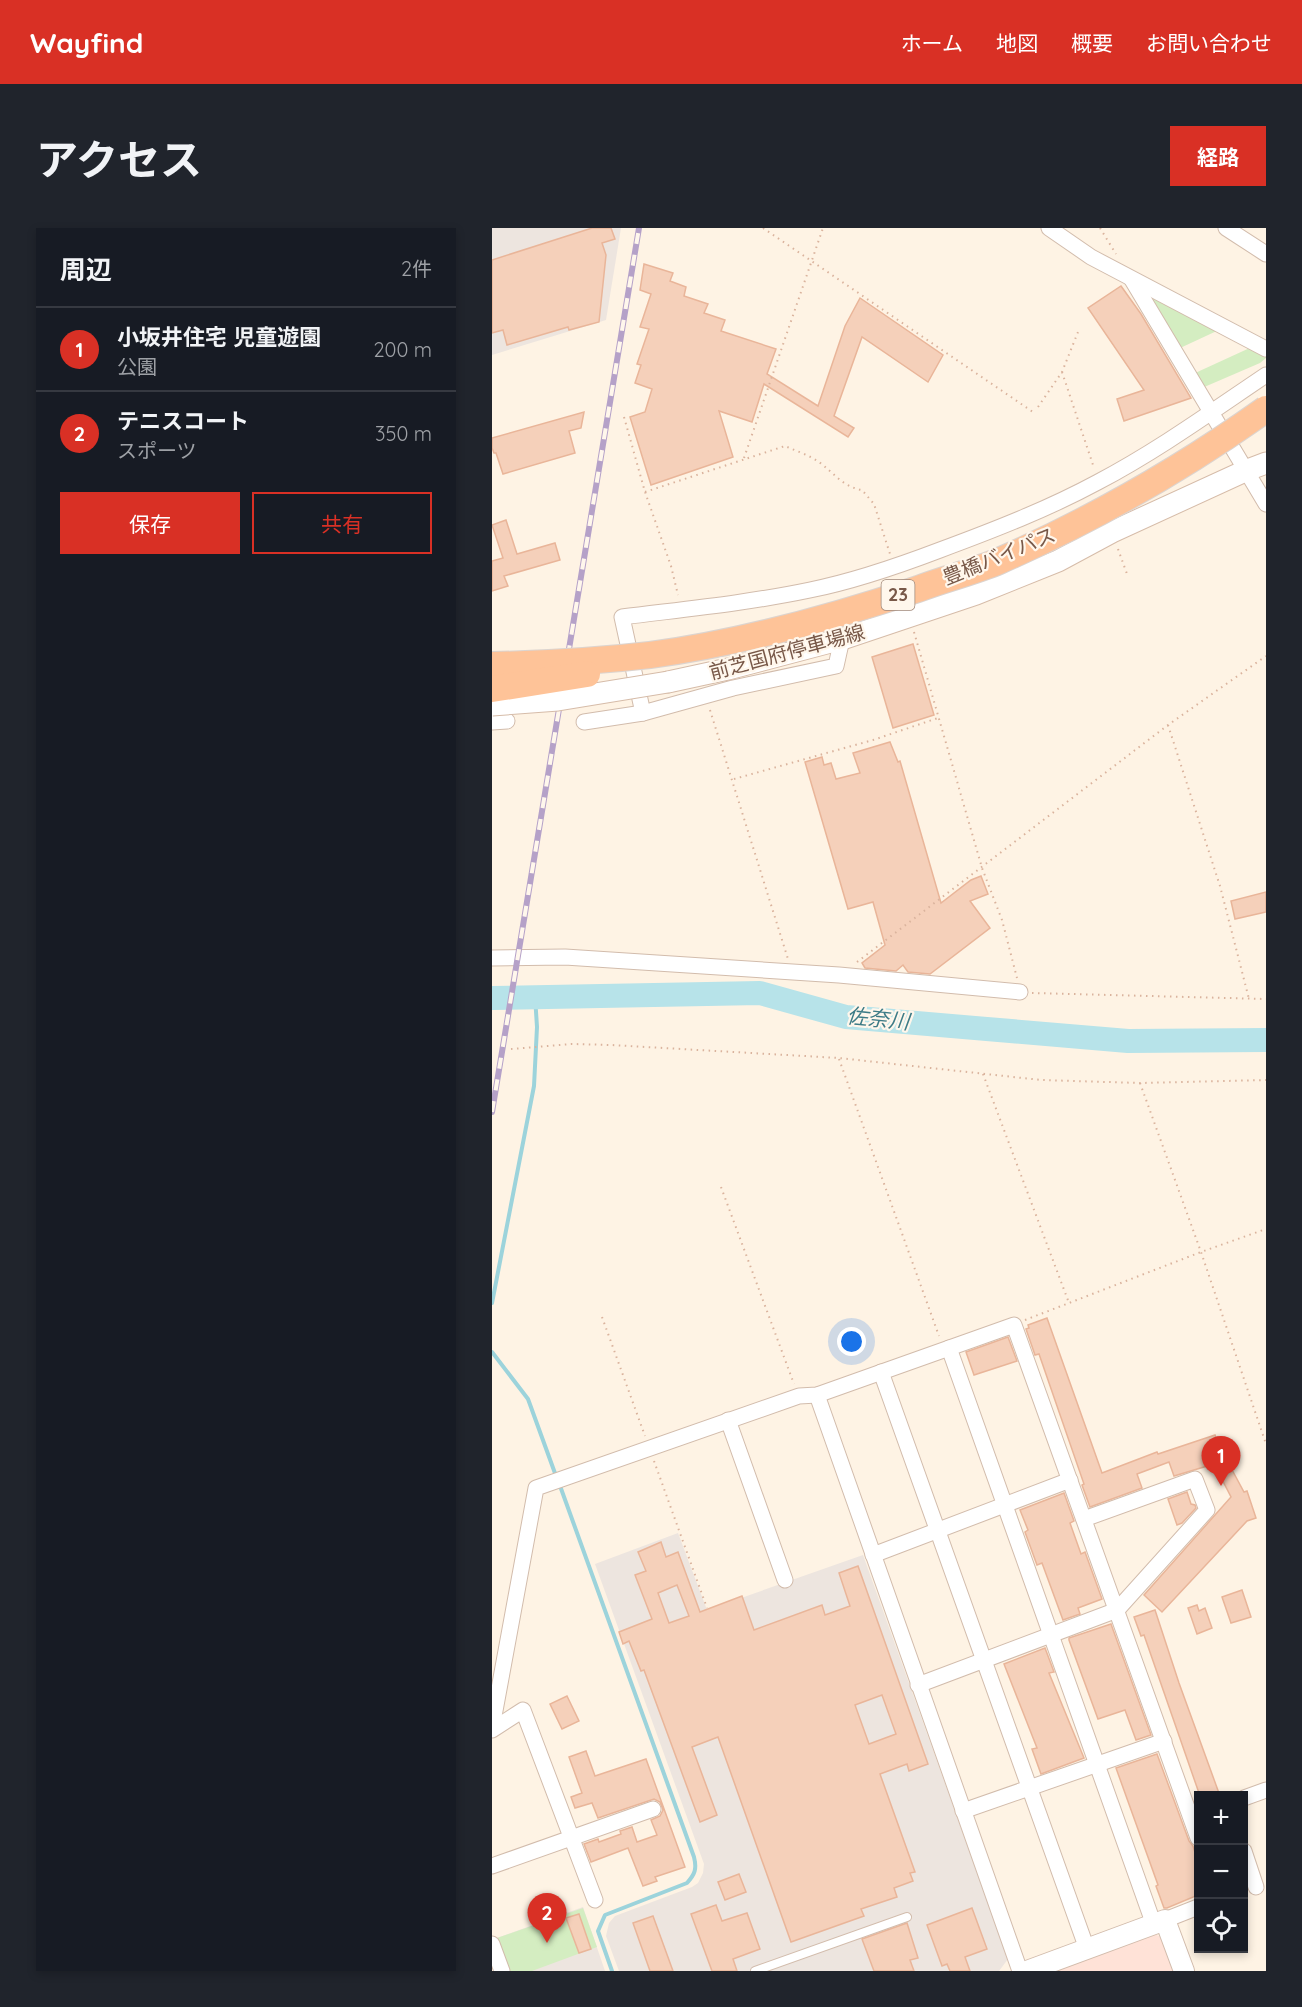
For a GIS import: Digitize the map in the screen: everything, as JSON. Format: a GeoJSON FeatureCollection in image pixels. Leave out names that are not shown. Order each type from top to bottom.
{"type":"FeatureCollection","features":[{"type":"Feature","properties":{"kind":"highway","name":"豊橋バイパス"},"geometry":{"type":"LineString","coordinates":[[492,665],[596,660],[652,654],[760,634],[868,606],[997,561],[1050,537],[1212,448],[1266,409]]}},
{"type":"Feature","properties":{"kind":"highway","name":"豊橋バイパス"},"geometry":{"type":"LineString","coordinates":[[492,672],[576,670],[646,663],[758,644],[875,616],[996,570],[1108,518],[1217,455],[1266,420]]}},
{"type":"Feature","properties":{"kind":"highway"},"geometry":{"type":"LineString","coordinates":[[492,689],[537,684],[646,663]]}},
{"type":"Feature","properties":{"kind":"main road","name":"前芝国府停車場線"},"geometry":{"type":"LineString","coordinates":[[492,705],[558,700],[668,682],[842,639],[976,594],[1058,561],[1112,532],[1266,463]]}},
{"type":"Feature","properties":{"kind":"street"},"geometry":{"type":"LineString","coordinates":[[1049,228],[1091,257],[1266,348]]}},
{"type":"Feature","properties":{"kind":"street"},"geometry":{"type":"LineString","coordinates":[[1226,228],[1266,254]]}},
{"type":"Feature","properties":{"kind":"street"},"geometry":{"type":"LineString","coordinates":[[1132,279],[1266,504]]}},
{"type":"Feature","properties":{"kind":"street"},"geometry":{"type":"LineString","coordinates":[[642,713],[622,617],[741,602],[812,590],[894,568],[987,533],[1099,482],[1156,448],[1266,375]]}},
{"type":"Feature","properties":{"kind":"street"},"geometry":{"type":"LineString","coordinates":[[894,568],[909,616]]}},
{"type":"Feature","properties":{"kind":"street"},"geometry":{"type":"LineString","coordinates":[[584,722],[642,713],[836,666],[842,639]]}},
{"type":"Feature","properties":{"kind":"street"},"geometry":{"type":"LineString","coordinates":[[492,958],[565,957],[839,975],[1020,992]]}},
{"type":"Feature","properties":{"kind":"street"},"geometry":{"type":"LineString","coordinates":[[492,1728],[536,1488],[728,1420],[799,1396],[816,1395],[1014,1325],[1194,1826]]}},
{"type":"Feature","properties":{"kind":"street"},"geometry":{"type":"LineString","coordinates":[[946,1349],[1005,1505],[1097,1764],[1159,1922],[1184,1971]]}},
{"type":"Feature","properties":{"kind":"street"},"geometry":{"type":"LineString","coordinates":[[881,1372],[1087,1949]]}},
{"type":"Feature","properties":{"kind":"street"},"geometry":{"type":"LineString","coordinates":[[816,1395],[1020,1971]]}},
{"type":"Feature","properties":{"kind":"street"},"geometry":{"type":"LineString","coordinates":[[728,1420],[785,1580]]}},
{"type":"Feature","properties":{"kind":"street"},"geometry":{"type":"LineString","coordinates":[[918,1684],[1117,1610],[1207,1510],[1195,1479],[1084,1519]]}},
{"type":"Feature","properties":{"kind":"street"},"geometry":{"type":"LineString","coordinates":[[873,1555],[1070,1480]]}},
{"type":"Feature","properties":{"kind":"street"},"geometry":{"type":"LineString","coordinates":[[492,1728],[524,1710],[595,1900]]}},
{"type":"Feature","properties":{"kind":"street"},"geometry":{"type":"LineString","coordinates":[[963,1812],[1164,1740]]}},
{"type":"Feature","properties":{"kind":"street"},"geometry":{"type":"LineString","coordinates":[[1248,1797],[1266,1790]]}},
{"type":"Feature","properties":{"kind":"street"},"geometry":{"type":"LineString","coordinates":[[492,1866],[653,1809]]}},
{"type":"Feature","properties":{"kind":"street"},"geometry":{"type":"LineString","coordinates":[[1248,1864],[1255,1888]]}},
{"type":"Feature","properties":{"kind":"street"},"geometry":{"type":"LineString","coordinates":[[1027,1971],[1194,1909]]}},
{"type":"Feature","properties":{"kind":"street"},"geometry":{"type":"LineString","coordinates":[[492,1944],[502,1971]]}},
{"type":"Feature","properties":{"kind":"lane"},"geometry":{"type":"LineString","coordinates":[[754,1971],[907,1917]]}},
{"type":"Feature","properties":{"kind":"path"},"geometry":{"type":"LineString","coordinates":[[763,228],[1033,412]]}},
{"type":"Feature","properties":{"kind":"path"},"geometry":{"type":"LineString","coordinates":[[744,458],[823,228]]}},
{"type":"Feature","properties":{"kind":"path"},"geometry":{"type":"LineString","coordinates":[[1038,407],[1062,372],[1078,332]]}},
{"type":"Feature","properties":{"kind":"path"},"geometry":{"type":"LineString","coordinates":[[1062,372],[1099,482]]}},
{"type":"Feature","properties":{"kind":"path"},"geometry":{"type":"LineString","coordinates":[[624,417],[645,492],[671,566],[681,609]]}},
{"type":"Feature","properties":{"kind":"path"},"geometry":{"type":"LineString","coordinates":[[645,492],[785,446],[811,457],[839,481],[853,489],[862,490],[876,510],[894,568]]}},
{"type":"Feature","properties":{"kind":"path"},"geometry":{"type":"LineString","coordinates":[[1112,532],[1127,574]]}},
{"type":"Feature","properties":{"kind":"path"},"geometry":{"type":"LineString","coordinates":[[909,616],[982,868],[1002,920],[1020,992],[1266,999]]}},
{"type":"Feature","properties":{"kind":"path"},"geometry":{"type":"LineString","coordinates":[[839,975],[1168,725],[1266,656]]}},
{"type":"Feature","properties":{"kind":"path"},"geometry":{"type":"LineString","coordinates":[[705,696],[792,972]]}},
{"type":"Feature","properties":{"kind":"path"},"geometry":{"type":"LineString","coordinates":[[733,779],[873,740],[938,718]]}},
{"type":"Feature","properties":{"kind":"path"},"geometry":{"type":"LineString","coordinates":[[1168,725],[1220,886],[1250,999]]}},
{"type":"Feature","properties":{"kind":"path"},"geometry":{"type":"LineString","coordinates":[[512,1049],[572,1044],[611,1045],[839,1058],[1041,1080],[1140,1083],[1266,1080]]}},
{"type":"Feature","properties":{"kind":"path"},"geometry":{"type":"LineString","coordinates":[[839,1058],[946,1349]]}},
{"type":"Feature","properties":{"kind":"path"},"geometry":{"type":"LineString","coordinates":[[983,1074],[1069,1303]]}},
{"type":"Feature","properties":{"kind":"path"},"geometry":{"type":"LineString","coordinates":[[1140,1083],[1201,1252],[1266,1444]]}},
{"type":"Feature","properties":{"kind":"path"},"geometry":{"type":"LineString","coordinates":[[721,1187],[799,1396]]}},
{"type":"Feature","properties":{"kind":"path"},"geometry":{"type":"LineString","coordinates":[[1014,1325],[1266,1229]]}},
{"type":"Feature","properties":{"kind":"shaded area"},"geometry":{"type":"Polygon","coordinates":[[[492,228],[621,228],[606,320],[492,355],[492,228]]]}},
{"type":"Feature","properties":{"kind":"shaded area"},"geometry":{"type":"Polygon","coordinates":[[[678,1533],[707,1610],[863,1555],[1008,1959],[999,1971],[619,1971],[606,1936],[609,1923],[615,1916],[692,1887],[698,1883],[704,1864],[595,1564],[678,1533]]]}},
{"type":"Feature","properties":{"kind":"shaded area"},"geometry":{"type":"Polygon","coordinates":[[[583,1907],[605,1971],[508,1971],[497,1938],[583,1907]]]}},
{"type":"Feature","properties":{"kind":"shaded area"},"geometry":{"type":"Polygon","coordinates":[[[1154,1934],[1166,1939],[1177,1971],[1056,1971],[1154,1934]]]}},
{"type":"Feature","properties":{"kind":"green space"},"geometry":{"type":"Polygon","coordinates":[[[1143,289],[1221,329],[1178,349],[1143,289]]]}},
{"type":"Feature","properties":{"kind":"green space"},"geometry":{"type":"Polygon","coordinates":[[[1254,346],[1266,352],[1266,358],[1260,363],[1202,388],[1193,374],[1254,346]]]}},
{"type":"Feature","properties":{"kind":"green space"},"geometry":{"type":"Polygon","coordinates":[[[583,1908],[597,1947],[532,1971],[509,1971],[497,1938],[583,1908]]]}},
{"type":"Feature","properties":{"kind":"building"},"geometry":{"type":"Polygon","coordinates":[[[592,228],[611,228],[615,239],[602,243],[606,255],[599,322],[569,330],[568,327],[507,345],[503,330],[492,333],[492,260],[592,228]]]}},
{"type":"Feature","properties":{"kind":"building"},"geometry":{"type":"Polygon","coordinates":[[[644,264],[673,273],[670,281],[686,287],[684,296],[708,304],[704,313],[725,320],[721,331],[776,349],[767,374],[818,406],[845,326],[860,298],[943,355],[928,382],[862,337],[834,416],[854,428],[848,437],[764,384],[752,422],[719,411],[733,457],[651,485],[630,417],[645,412],[652,389],[635,383],[641,365],[637,364],[649,329],[640,327],[651,294],[640,290],[644,264]]]}},
{"type":"Feature","properties":{"kind":"building"},"geometry":{"type":"Polygon","coordinates":[[[1121,286],[1141,314],[1191,398],[1124,421],[1117,399],[1144,390],[1088,308],[1121,286]]]}},
{"type":"Feature","properties":{"kind":"building"},"geometry":{"type":"Polygon","coordinates":[[[584,412],[581,428],[569,431],[575,453],[503,474],[492,448],[492,438],[584,412]]]}},
{"type":"Feature","properties":{"kind":"building"},"geometry":{"type":"Polygon","coordinates":[[[506,520],[517,554],[555,543],[560,560],[504,576],[508,586],[492,591],[492,561],[503,558],[492,525],[506,520]]]}},
{"type":"Feature","properties":{"kind":"building"},"geometry":{"type":"Polygon","coordinates":[[[913,644],[934,715],[893,728],[872,657],[913,644]]]}},
{"type":"Feature","properties":{"kind":"building"},"geometry":{"type":"Polygon","coordinates":[[[890,742],[898,762],[900,761],[941,903],[971,880],[981,876],[988,894],[970,901],[990,928],[930,974],[908,972],[903,965],[896,971],[865,968],[862,963],[885,945],[873,902],[848,909],[805,762],[822,757],[824,765],[831,763],[836,779],[860,773],[853,753],[890,742]]]}},
{"type":"Feature","properties":{"kind":"building"},"geometry":{"type":"Polygon","coordinates":[[[1266,892],[1266,912],[1235,919],[1231,901],[1266,892]]]}},
{"type":"Feature","properties":{"kind":"building"},"geometry":{"type":"Polygon","coordinates":[[[1047,1318],[1102,1473],[1157,1452],[1158,1454],[1215,1435],[1226,1467],[1230,1466],[1244,1492],[1247,1491],[1256,1518],[1247,1521],[1162,1612],[1144,1595],[1231,1497],[1214,1464],[1174,1476],[1169,1462],[1137,1474],[1142,1488],[1090,1507],[1039,1354],[1035,1355],[1026,1329],[1029,1328],[1028,1325],[1047,1318]]]}},
{"type":"Feature","properties":{"kind":"building"},"geometry":{"type":"Polygon","coordinates":[[[1008,1337],[1017,1361],[974,1375],[966,1352],[1008,1337]]]}},
{"type":"Feature","properties":{"kind":"building"},"geometry":{"type":"Polygon","coordinates":[[[1187,1492],[1191,1504],[1196,1508],[1182,1523],[1177,1525],[1168,1499],[1187,1492]]]}},
{"type":"Feature","properties":{"kind":"building"},"geometry":{"type":"Polygon","coordinates":[[[1064,1493],[1074,1521],[1070,1523],[1081,1554],[1085,1552],[1102,1599],[1078,1608],[1080,1614],[1063,1620],[1042,1563],[1037,1565],[1020,1510],[1064,1493]]]}},
{"type":"Feature","properties":{"kind":"building"},"geometry":{"type":"Polygon","coordinates":[[[661,1542],[666,1557],[678,1552],[700,1612],[742,1596],[754,1630],[822,1605],[825,1615],[850,1606],[839,1573],[858,1566],[928,1764],[909,1771],[907,1764],[880,1774],[915,1872],[910,1873],[913,1881],[894,1888],[897,1897],[861,1909],[864,1916],[791,1942],[718,1737],[692,1747],[717,1815],[700,1822],[644,1670],[641,1671],[629,1641],[623,1644],[619,1632],[652,1619],[635,1575],[646,1571],[638,1552],[661,1542]],[[677,1585],[658,1593],[669,1623],[689,1616],[677,1585]],[[882,1695],[855,1705],[869,1744],[896,1734],[882,1695]]]}},
{"type":"Feature","properties":{"kind":"building"},"geometry":{"type":"Polygon","coordinates":[[[1242,1590],[1251,1617],[1231,1623],[1222,1597],[1242,1590]]]}},
{"type":"Feature","properties":{"kind":"building"},"geometry":{"type":"Polygon","coordinates":[[[1197,1605],[1199,1611],[1205,1608],[1212,1628],[1197,1634],[1188,1608],[1197,1605]]]}},
{"type":"Feature","properties":{"kind":"building"},"geometry":{"type":"Polygon","coordinates":[[[1155,1610],[1218,1791],[1198,1791],[1144,1635],[1141,1636],[1134,1617],[1155,1610]]]}},
{"type":"Feature","properties":{"kind":"building"},"geometry":{"type":"Polygon","coordinates":[[[1111,1624],[1151,1735],[1136,1740],[1125,1710],[1098,1719],[1069,1640],[1069,1638],[1111,1624]]]}},
{"type":"Feature","properties":{"kind":"building"},"geometry":{"type":"Polygon","coordinates":[[[1045,1648],[1054,1672],[1049,1673],[1084,1758],[1041,1774],[1032,1749],[1037,1748],[1004,1664],[1045,1648]]]}},
{"type":"Feature","properties":{"kind":"building"},"geometry":{"type":"Polygon","coordinates":[[[567,1696],[579,1721],[562,1729],[550,1704],[567,1696]]]}},
{"type":"Feature","properties":{"kind":"building"},"geometry":{"type":"Polygon","coordinates":[[[586,1751],[595,1776],[646,1759],[685,1867],[655,1877],[657,1881],[643,1886],[628,1848],[591,1862],[584,1844],[598,1839],[599,1842],[621,1834],[620,1831],[632,1827],[637,1842],[657,1835],[651,1820],[660,1816],[663,1810],[660,1802],[654,1799],[598,1818],[592,1803],[575,1808],[571,1797],[582,1793],[569,1757],[586,1751]]]}},
{"type":"Feature","properties":{"kind":"building"},"geometry":{"type":"Polygon","coordinates":[[[1157,1754],[1194,1849],[1194,1897],[1164,1908],[1116,1768],[1157,1754]]]}},
{"type":"Feature","properties":{"kind":"building"},"geometry":{"type":"Polygon","coordinates":[[[739,1874],[746,1892],[725,1900],[718,1882],[739,1874]]]}},
{"type":"Feature","properties":{"kind":"building"},"geometry":{"type":"Polygon","coordinates":[[[716,1905],[722,1921],[747,1913],[760,1949],[733,1959],[737,1971],[712,1971],[691,1914],[716,1905]]]}},
{"type":"Feature","properties":{"kind":"building"},"geometry":{"type":"Polygon","coordinates":[[[972,1908],[987,1949],[965,1957],[970,1971],[950,1971],[947,1964],[942,1966],[927,1925],[972,1908]]]}},
{"type":"Feature","properties":{"kind":"building"},"geometry":{"type":"Polygon","coordinates":[[[579,1914],[591,1949],[579,1953],[566,1918],[579,1914]]]}},
{"type":"Feature","properties":{"kind":"building"},"geometry":{"type":"Polygon","coordinates":[[[653,1916],[673,1971],[650,1971],[633,1923],[653,1916]]]}},
{"type":"Feature","properties":{"kind":"building"},"geometry":{"type":"Polygon","coordinates":[[[907,1923],[918,1958],[910,1960],[914,1971],[874,1971],[862,1939],[907,1923]]]}},
{"type":"Feature","properties":{"kind":"waterway","name":"佐奈川"},"geometry":{"type":"LineString","coordinates":[[492,998],[760,993],[846,1017],[1128,1041],[1266,1040]]}},
{"type":"Feature","properties":{"kind":"waterway"},"geometry":{"type":"LineString","coordinates":[[492,1303],[534,1086],[537,1027],[535,996]]}},
{"type":"Feature","properties":{"kind":"waterway"},"geometry":{"type":"LineString","coordinates":[[492,1352],[528,1399],[556,1476]]}},
{"type":"Feature","properties":{"kind":"waterway"},"geometry":{"type":"LineString","coordinates":[[559,1483],[695,1865],[694,1874],[687,1883],[605,1915],[598,1931],[612,1971]]}},
{"type":"Feature","properties":{"kind":"railway"},"geometry":{"type":"LineString","coordinates":[[492,1112],[639,228]]}},
{"type":"Feature","properties":{"kind":"place","name":"小坂井住宅 児童遊園"},"geometry":{"type":"Point","coordinates":[1221,1486]}},
{"type":"Feature","properties":{"kind":"place","name":"テニスコート"},"geometry":{"type":"Point","coordinates":[547,1943]}}]}
